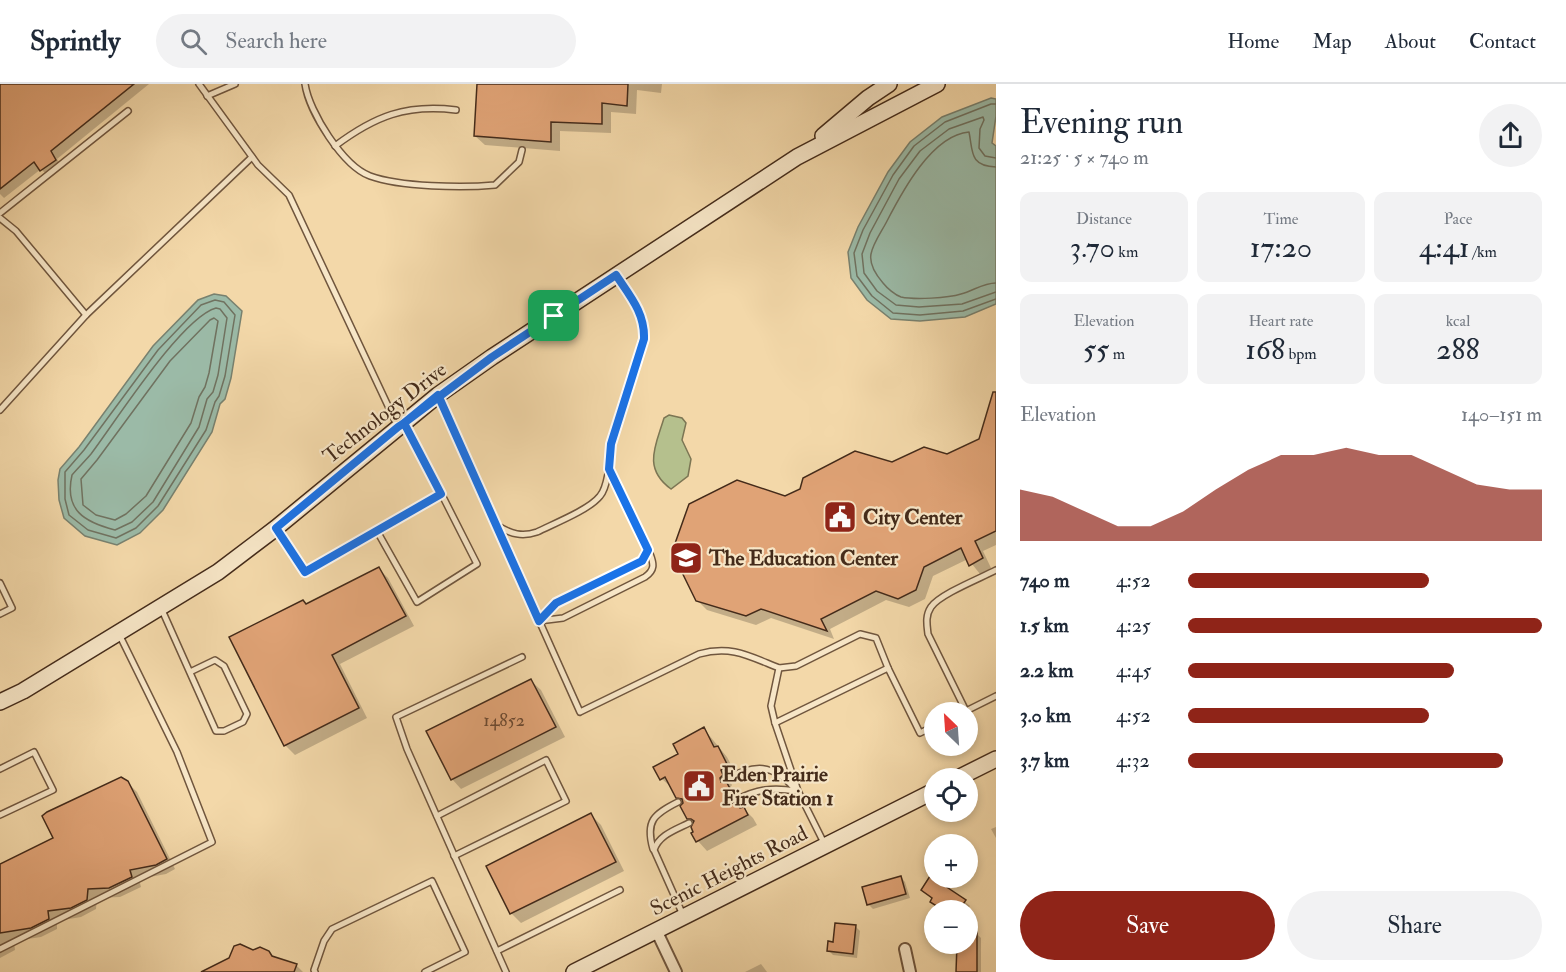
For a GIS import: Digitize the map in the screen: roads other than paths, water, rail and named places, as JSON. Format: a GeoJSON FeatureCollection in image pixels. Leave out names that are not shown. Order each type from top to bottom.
{"type":"FeatureCollection","features":[{"type":"Feature","properties":{"kind":"street","name":"Technology Drive"},"geometry":{"type":"LineString","coordinates":[[797,157],[868,98],[889,84]]}},
{"type":"Feature","properties":{"kind":"street","name":"Technology Drive"},"geometry":{"type":"LineString","coordinates":[[0,702],[23,691],[218,572],[276,528],[438,395],[616,275],[797,157],[937,84]]}},
{"type":"Feature","properties":{"kind":"street"},"geometry":{"type":"LineString","coordinates":[[978,768],[996,759]]}},
{"type":"Feature","properties":{"kind":"street","name":"Scenic Heights Road"},"geometry":{"type":"LineString","coordinates":[[574,972],[924,795]]}},
{"type":"Feature","properties":{"kind":"street"},"geometry":{"type":"LineString","coordinates":[[656,930],[676,972]]}},
{"type":"Feature","properties":{"kind":"street"},"geometry":{"type":"LineString","coordinates":[[905,949],[910,972]]}},
{"type":"Feature","properties":{"kind":"lane"},"geometry":{"type":"LineString","coordinates":[[199,84],[252,157],[289,195],[401,425],[441,494],[477,564],[417,602],[377,531]]}},
{"type":"Feature","properties":{"kind":"lane"},"geometry":{"type":"LineString","coordinates":[[207,96],[235,84]]}},
{"type":"Feature","properties":{"kind":"lane"},"geometry":{"type":"LineString","coordinates":[[304,84],[309,105],[322,128],[335,146],[368,175],[398,182],[474,187],[495,185],[519,162],[522,150]]}},
{"type":"Feature","properties":{"kind":"lane"},"geometry":{"type":"LineString","coordinates":[[335,146],[372,121],[391,113],[436,107],[456,110]]}},
{"type":"Feature","properties":{"kind":"lane"},"geometry":{"type":"LineString","coordinates":[[0,213],[128,111]]}},
{"type":"Feature","properties":{"kind":"lane"},"geometry":{"type":"LineString","coordinates":[[0,410],[86,315],[252,157]]}},
{"type":"Feature","properties":{"kind":"lane"},"geometry":{"type":"LineString","coordinates":[[0,218],[16,231],[86,315]]}},
{"type":"Feature","properties":{"kind":"lane"},"geometry":{"type":"LineString","coordinates":[[496,526],[517,534],[526,535],[537,532],[593,503],[605,487],[611,444],[644,339],[645,326],[637,306],[616,275]]}},
{"type":"Feature","properties":{"kind":"lane"},"geometry":{"type":"LineString","coordinates":[[438,395],[580,712],[699,654],[712,650],[724,649],[737,652],[779,668],[796,666],[860,634],[876,638],[920,733],[924,731]]}},
{"type":"Feature","properties":{"kind":"lane"},"geometry":{"type":"LineString","coordinates":[[539,621],[564,618],[652,572],[654,566],[648,550],[609,469]]}},
{"type":"Feature","properties":{"kind":"lane"},"geometry":{"type":"LineString","coordinates":[[276,528],[305,572],[441,494]]}},
{"type":"Feature","properties":{"kind":"lane"},"geometry":{"type":"LineString","coordinates":[[539,621],[556,603],[642,561],[648,550]]}},
{"type":"Feature","properties":{"kind":"lane"},"geometry":{"type":"LineString","coordinates":[[959,702],[928,634],[927,614],[940,598],[996,570]]}},
{"type":"Feature","properties":{"kind":"lane"},"geometry":{"type":"LineString","coordinates":[[0,584],[12,608],[0,614]]}},
{"type":"Feature","properties":{"kind":"lane"},"geometry":{"type":"LineString","coordinates":[[162,608],[190,672],[216,731],[224,731],[243,722],[247,714],[224,666],[215,660],[190,672]]}},
{"type":"Feature","properties":{"kind":"lane"},"geometry":{"type":"LineString","coordinates":[[0,949],[212,842],[177,752],[119,633]]}},
{"type":"Feature","properties":{"kind":"lane"},"geometry":{"type":"LineString","coordinates":[[506,972],[454,856],[396,717],[522,657]]}},
{"type":"Feature","properties":{"kind":"lane"},"geometry":{"type":"LineString","coordinates":[[779,668],[771,706],[775,723],[798,791],[825,846]]}},
{"type":"Feature","properties":{"kind":"lane"},"geometry":{"type":"LineString","coordinates":[[775,723],[888,668]]}},
{"type":"Feature","properties":{"kind":"lane"},"geometry":{"type":"LineString","coordinates":[[978,705],[996,696]]}},
{"type":"Feature","properties":{"kind":"lane"},"geometry":{"type":"LineString","coordinates":[[0,769],[34,752],[53,790],[0,815]]}},
{"type":"Feature","properties":{"kind":"lane"},"geometry":{"type":"LineString","coordinates":[[437,816],[546,759],[566,801],[454,856]]}},
{"type":"Feature","properties":{"kind":"lane"},"geometry":{"type":"LineString","coordinates":[[725,779],[755,768],[772,770],[785,778],[798,791]]}},
{"type":"Feature","properties":{"kind":"lane"},"geometry":{"type":"LineString","coordinates":[[736,800],[762,789],[779,788],[798,791]]}},
{"type":"Feature","properties":{"kind":"lane"},"geometry":{"type":"LineString","coordinates":[[678,802],[663,810],[652,822],[649,834],[684,917]]}},
{"type":"Feature","properties":{"kind":"lane"},"geometry":{"type":"LineString","coordinates":[[654,850],[656,842],[666,834],[689,823]]}},
{"type":"Feature","properties":{"kind":"lane"},"geometry":{"type":"LineString","coordinates":[[315,972],[324,941],[332,929],[432,881],[465,952],[425,972]]}},
{"type":"Feature","properties":{"kind":"lane"},"geometry":{"type":"LineString","coordinates":[[496,951],[620,890]]}},
{"type":"Feature","properties":{"kind":"water"},"geometry":{"type":"Polygon","coordinates":[[[991,98],[996,99],[992,143],[996,146],[996,304],[965,317],[920,321],[891,319],[867,300],[851,278],[848,252],[858,227],[888,172],[910,142],[942,117],[991,98]]]}},
{"type":"Feature","properties":{"kind":"water"},"geometry":{"type":"Polygon","coordinates":[[[214,294],[226,296],[242,311],[231,378],[212,432],[163,510],[140,533],[117,545],[85,536],[64,518],[59,500],[60,469],[79,447],[153,346],[198,300],[214,294]]]}},
{"type":"Feature","properties":{"kind":"place","name":"City Center"},"geometry":{"type":"Point","coordinates":[840,517]}},
{"type":"Feature","properties":{"kind":"place","name":"The Education Center"},"geometry":{"type":"Point","coordinates":[686,558]}},
{"type":"Feature","properties":{"kind":"place","name":"Eden Prairie Fire Station 1"},"geometry":{"type":"Point","coordinates":[699,786]}}]}
